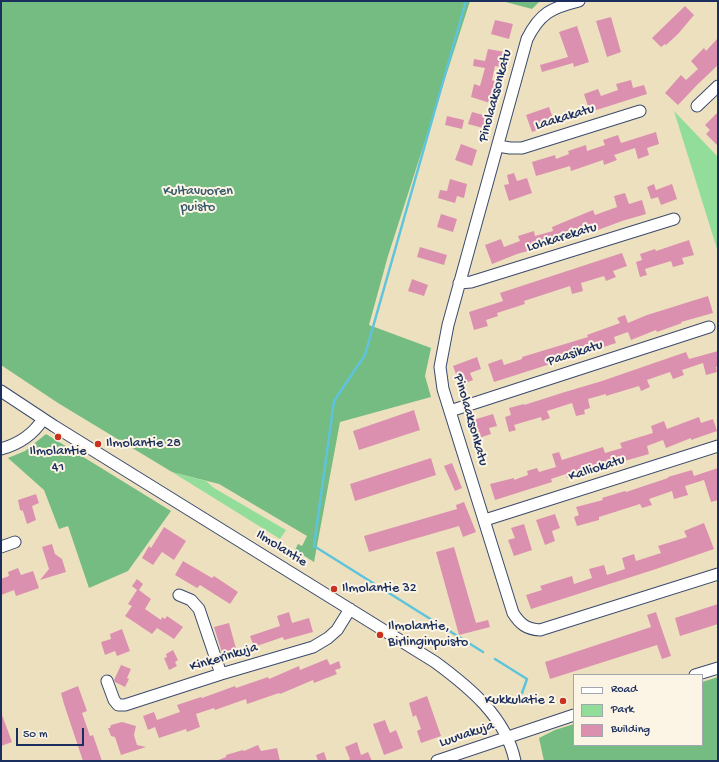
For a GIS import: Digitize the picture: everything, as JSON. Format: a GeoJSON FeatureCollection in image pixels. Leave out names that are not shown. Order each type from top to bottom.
{"type":"FeatureCollection","features":[{"type":"Feature","properties":{"kind":"street","name":"Pinolaaksonkatu"},"geometry":{"type":"LineString","coordinates":[[579,1],[554,8],[543,15],[534,25],[527,39],[448,325],[440,367],[443,389],[514,612],[518,621],[525,627],[540,630],[718,574]]}},
{"type":"Feature","properties":{"kind":"street"},"geometry":{"type":"LineString","coordinates":[[697,106],[718,86]]}},
{"type":"Feature","properties":{"kind":"street","name":"Laakakatu"},"geometry":{"type":"LineString","coordinates":[[498,146],[522,148],[640,111]]}},
{"type":"Feature","properties":{"kind":"street","name":"Lohkarekatu"},"geometry":{"type":"LineString","coordinates":[[459,283],[471,282],[674,219]]}},
{"type":"Feature","properties":{"kind":"street","name":"Paasikatu"},"geometry":{"type":"LineString","coordinates":[[450,411],[709,328]]}},
{"type":"Feature","properties":{"kind":"street","name":"Ilmolantie"},"geometry":{"type":"LineString","coordinates":[[1,391],[43,419],[435,662],[461,681],[483,702],[499,724],[506,738],[514,761]]}},
{"type":"Feature","properties":{"kind":"street"},"geometry":{"type":"LineString","coordinates":[[1,449],[24,440],[34,432],[43,419]]}},
{"type":"Feature","properties":{"kind":"street","name":"Kalliokatu"},"geometry":{"type":"LineString","coordinates":[[485,520],[718,446]]}},
{"type":"Feature","properties":{"kind":"street"},"geometry":{"type":"LineString","coordinates":[[1,547],[15,542]]}},
{"type":"Feature","properties":{"kind":"street"},"geometry":{"type":"LineString","coordinates":[[179,595],[192,600],[199,609],[221,674]]}},
{"type":"Feature","properties":{"kind":"street","name":"Kinkerinkuja"},"geometry":{"type":"LineString","coordinates":[[107,681],[114,700],[118,705],[125,705],[221,674],[313,647],[328,638],[337,630],[350,609]]}},
{"type":"Feature","properties":{"kind":"street"},"geometry":{"type":"LineString","coordinates":[[698,674],[718,668]]}},
{"type":"Feature","properties":{"kind":"street","name":"Luuvakuja"},"geometry":{"type":"LineString","coordinates":[[437,761],[573,715]]}},
{"type":"Feature","properties":{"kind":"green space","name":"Kultavuoren puisto"},"geometry":{"type":"Polygon","coordinates":[[[1,1],[470,1],[388,256],[369,325],[431,348],[425,376],[431,397],[340,422],[314,562],[295,550],[298,544],[302,546],[307,536],[219,484],[172,472],[58,403],[1,365],[1,1]]]}},
{"type":"Feature","properties":{"kind":"green space"},"geometry":{"type":"Polygon","coordinates":[[[502,1],[540,1],[532,9],[502,1]]]}},
{"type":"Feature","properties":{"kind":"green space"},"geometry":{"type":"Polygon","coordinates":[[[674,111],[718,157],[718,252],[674,111]]]}},
{"type":"Feature","properties":{"kind":"green space"},"geometry":{"type":"Polygon","coordinates":[[[46,434],[171,511],[128,571],[89,588],[68,526],[59,529],[44,490],[8,458],[25,451],[46,434]]]}},
{"type":"Feature","properties":{"kind":"green space"},"geometry":{"type":"Polygon","coordinates":[[[172,472],[206,481],[214,488],[286,530],[280,539],[172,472]]]}},
{"type":"Feature","properties":{"kind":"green space"},"geometry":{"type":"Polygon","coordinates":[[[718,677],[718,761],[544,761],[539,738],[555,730],[573,724],[573,746],[703,746],[703,682],[718,677]]]}},
{"type":"Feature","properties":{"kind":"building"},"geometry":{"type":"Polygon","coordinates":[[[685,6],[694,15],[678,34],[666,45],[665,44],[661,47],[652,38],[685,6]]]}},
{"type":"Feature","properties":{"kind":"building"},"geometry":{"type":"Polygon","coordinates":[[[611,17],[621,52],[607,57],[596,21],[611,17]]]}},
{"type":"Feature","properties":{"kind":"building"},"geometry":{"type":"Polygon","coordinates":[[[495,20],[513,24],[509,39],[491,34],[495,20]]]}},
{"type":"Feature","properties":{"kind":"building"},"geometry":{"type":"Polygon","coordinates":[[[577,26],[589,62],[574,67],[573,63],[542,72],[540,65],[568,57],[559,32],[577,26]]]}},
{"type":"Feature","properties":{"kind":"building"},"geometry":{"type":"Polygon","coordinates":[[[718,38],[718,65],[678,105],[665,93],[681,75],[686,80],[698,69],[691,61],[704,48],[706,51],[718,38]]]}},
{"type":"Feature","properties":{"kind":"building"},"geometry":{"type":"Polygon","coordinates":[[[488,49],[505,52],[501,67],[495,66],[492,80],[497,82],[490,103],[471,97],[474,84],[480,86],[485,68],[473,66],[474,59],[485,61],[488,49]]]}},
{"type":"Feature","properties":{"kind":"building"},"geometry":{"type":"Polygon","coordinates":[[[631,80],[633,88],[644,85],[647,94],[590,112],[584,94],[598,89],[601,96],[618,90],[616,84],[631,80]]]}},
{"type":"Feature","properties":{"kind":"building"},"geometry":{"type":"Polygon","coordinates":[[[549,107],[555,124],[532,132],[526,115],[549,107]]]}},
{"type":"Feature","properties":{"kind":"building"},"geometry":{"type":"Polygon","coordinates":[[[472,112],[487,116],[483,128],[468,124],[472,112]]]}},
{"type":"Feature","properties":{"kind":"building"},"geometry":{"type":"Polygon","coordinates":[[[718,112],[718,146],[706,134],[710,130],[705,125],[718,112]]]}},
{"type":"Feature","properties":{"kind":"building"},"geometry":{"type":"Polygon","coordinates":[[[447,116],[464,120],[462,129],[445,125],[447,116]]]}},
{"type":"Feature","properties":{"kind":"building"},"geometry":{"type":"Polygon","coordinates":[[[656,132],[659,144],[647,148],[649,155],[638,159],[635,148],[614,155],[617,160],[604,165],[603,160],[571,171],[570,166],[536,176],[532,162],[555,155],[556,159],[569,154],[568,151],[586,145],[587,151],[605,145],[603,140],[618,135],[621,143],[656,132]]]}},
{"type":"Feature","properties":{"kind":"building"},"geometry":{"type":"Polygon","coordinates":[[[461,144],[477,150],[472,166],[455,160],[461,144]]]}},
{"type":"Feature","properties":{"kind":"building"},"geometry":{"type":"Polygon","coordinates":[[[514,173],[517,181],[527,178],[532,193],[509,201],[504,185],[509,184],[507,175],[514,173]]]}},
{"type":"Feature","properties":{"kind":"building"},"geometry":{"type":"Polygon","coordinates":[[[450,179],[467,184],[464,198],[457,196],[455,203],[438,198],[440,190],[447,191],[450,179]]]}},
{"type":"Feature","properties":{"kind":"building"},"geometry":{"type":"Polygon","coordinates":[[[654,184],[656,190],[672,184],[677,199],[661,205],[658,197],[651,199],[647,187],[654,184]]]}},
{"type":"Feature","properties":{"kind":"building"},"geometry":{"type":"Polygon","coordinates":[[[625,193],[629,204],[642,200],[646,214],[590,233],[588,230],[492,264],[485,245],[501,239],[504,247],[520,241],[518,236],[534,231],[535,236],[553,231],[552,227],[593,210],[595,215],[617,207],[614,196],[625,193]]]}},
{"type":"Feature","properties":{"kind":"building"},"geometry":{"type":"Polygon","coordinates":[[[441,214],[457,219],[453,232],[437,227],[441,214]]]}},
{"type":"Feature","properties":{"kind":"building"},"geometry":{"type":"Polygon","coordinates":[[[689,240],[694,255],[682,258],[684,264],[673,267],[671,261],[645,269],[647,275],[640,277],[636,262],[642,260],[640,254],[655,249],[656,251],[689,240]]]}},
{"type":"Feature","properties":{"kind":"building"},"geometry":{"type":"Polygon","coordinates":[[[420,247],[447,255],[444,265],[417,257],[420,247]]]}},
{"type":"Feature","properties":{"kind":"building"},"geometry":{"type":"Polygon","coordinates":[[[622,253],[627,266],[613,271],[616,277],[606,281],[604,276],[581,283],[583,291],[572,294],[570,286],[524,301],[525,304],[497,313],[498,316],[486,320],[488,326],[474,330],[469,312],[503,301],[500,293],[622,253]]]}},
{"type":"Feature","properties":{"kind":"building"},"geometry":{"type":"Polygon","coordinates":[[[412,279],[428,285],[424,296],[408,291],[412,279]]]}},
{"type":"Feature","properties":{"kind":"building"},"geometry":{"type":"Polygon","coordinates":[[[708,296],[713,313],[681,322],[682,323],[657,332],[656,330],[631,340],[628,332],[614,337],[616,343],[494,382],[488,364],[502,359],[504,365],[522,359],[522,357],[588,337],[587,335],[620,323],[617,318],[625,315],[628,323],[647,315],[708,296]]]}},
{"type":"Feature","properties":{"kind":"building"},"geometry":{"type":"Polygon","coordinates":[[[718,351],[718,366],[716,367],[717,372],[706,375],[703,363],[682,370],[684,375],[673,379],[670,372],[647,380],[650,387],[641,391],[639,386],[606,396],[606,394],[588,399],[590,408],[584,410],[585,414],[576,416],[572,403],[547,411],[550,418],[542,421],[541,417],[514,425],[516,430],[509,432],[505,417],[511,415],[509,408],[524,405],[602,381],[686,352],[689,359],[718,351]]]}},
{"type":"Feature","properties":{"kind":"building"},"geometry":{"type":"Polygon","coordinates":[[[477,357],[481,369],[470,373],[473,380],[460,385],[453,366],[477,357]]]}},
{"type":"Feature","properties":{"kind":"building"},"geometry":{"type":"Polygon","coordinates":[[[414,410],[420,430],[359,450],[353,431],[414,410]]]}},
{"type":"Feature","properties":{"kind":"building"},"geometry":{"type":"Polygon","coordinates":[[[493,414],[497,426],[489,428],[491,434],[476,439],[470,421],[493,414]]]}},
{"type":"Feature","properties":{"kind":"building"},"geometry":{"type":"Polygon","coordinates":[[[699,417],[701,423],[713,419],[717,431],[691,440],[691,438],[666,448],[663,440],[647,446],[649,454],[593,470],[592,469],[567,478],[566,474],[551,479],[552,482],[495,500],[490,484],[514,478],[514,480],[528,475],[527,471],[537,468],[539,472],[556,467],[552,454],[559,452],[562,460],[603,447],[605,453],[622,448],[620,443],[653,433],[651,426],[664,421],[667,429],[699,417]]]}},
{"type":"Feature","properties":{"kind":"building"},"geometry":{"type":"Polygon","coordinates":[[[431,458],[436,475],[355,501],[350,484],[431,458]]]}},
{"type":"Feature","properties":{"kind":"building"},"geometry":{"type":"Polygon","coordinates":[[[452,463],[462,488],[455,491],[444,466],[452,463]]]}},
{"type":"Feature","properties":{"kind":"building"},"geometry":{"type":"Polygon","coordinates":[[[718,468],[718,500],[711,502],[704,480],[685,486],[688,495],[674,499],[672,491],[649,499],[652,505],[642,508],[640,504],[599,517],[599,520],[577,526],[574,517],[579,515],[576,507],[603,500],[602,498],[625,491],[626,492],[692,470],[694,476],[718,468]]]}},
{"type":"Feature","properties":{"kind":"building"},"geometry":{"type":"Polygon","coordinates":[[[36,494],[39,503],[32,506],[36,520],[27,524],[23,511],[20,510],[18,500],[36,494]]]}},
{"type":"Feature","properties":{"kind":"building"},"geometry":{"type":"Polygon","coordinates":[[[464,502],[476,532],[463,537],[459,526],[369,552],[364,536],[457,509],[456,505],[464,502]]]}},
{"type":"Feature","properties":{"kind":"building"},"geometry":{"type":"Polygon","coordinates":[[[555,514],[560,528],[552,531],[555,541],[545,545],[536,520],[555,514]]]}},
{"type":"Feature","properties":{"kind":"building"},"geometry":{"type":"Polygon","coordinates":[[[704,523],[714,549],[531,609],[526,595],[542,590],[540,586],[572,576],[574,584],[592,578],[589,569],[604,565],[607,575],[625,569],[622,558],[634,554],[636,561],[661,553],[658,546],[687,537],[684,531],[704,523]]]}},
{"type":"Feature","properties":{"kind":"building"},"geometry":{"type":"Polygon","coordinates":[[[524,524],[532,550],[514,556],[508,540],[515,538],[511,528],[524,524]]]}},
{"type":"Feature","properties":{"kind":"building"},"geometry":{"type":"Polygon","coordinates":[[[164,527],[186,541],[174,560],[162,552],[153,565],[142,558],[149,546],[151,548],[164,527]]]}},
{"type":"Feature","properties":{"kind":"building"},"geometry":{"type":"Polygon","coordinates":[[[52,544],[55,554],[62,559],[66,572],[40,580],[49,569],[42,547],[52,544]]]}},
{"type":"Feature","properties":{"kind":"building"},"geometry":{"type":"Polygon","coordinates":[[[454,547],[476,623],[488,620],[490,627],[459,635],[436,552],[454,547]]]}},
{"type":"Feature","properties":{"kind":"building"},"geometry":{"type":"Polygon","coordinates":[[[183,561],[212,578],[214,576],[238,592],[230,604],[200,585],[197,588],[175,575],[183,561]]]}},
{"type":"Feature","properties":{"kind":"building"},"geometry":{"type":"Polygon","coordinates":[[[18,568],[21,575],[33,571],[39,588],[16,596],[14,590],[1,595],[1,579],[9,576],[8,572],[18,568]]]}},
{"type":"Feature","properties":{"kind":"building"},"geometry":{"type":"Polygon","coordinates":[[[137,579],[143,584],[139,590],[151,599],[145,609],[161,620],[162,617],[165,619],[167,616],[183,627],[174,639],[157,628],[152,634],[125,616],[132,606],[128,604],[137,590],[132,586],[137,579]]]}},
{"type":"Feature","properties":{"kind":"building"},"geometry":{"type":"Polygon","coordinates":[[[718,604],[718,624],[680,636],[675,618],[718,604]]]}},
{"type":"Feature","properties":{"kind":"building"},"geometry":{"type":"Polygon","coordinates":[[[289,612],[292,623],[309,618],[313,632],[284,640],[283,637],[254,647],[250,636],[280,626],[277,616],[289,612]]]}},
{"type":"Feature","properties":{"kind":"building"},"geometry":{"type":"Polygon","coordinates":[[[656,612],[671,656],[662,659],[657,645],[550,679],[545,662],[651,627],[647,615],[656,612]]]}},
{"type":"Feature","properties":{"kind":"building"},"geometry":{"type":"Polygon","coordinates":[[[229,623],[237,652],[223,656],[214,627],[229,623]]]}},
{"type":"Feature","properties":{"kind":"building"},"geometry":{"type":"Polygon","coordinates":[[[122,629],[130,651],[117,656],[115,651],[105,655],[101,642],[111,639],[110,634],[122,629]]]}},
{"type":"Feature","properties":{"kind":"building"},"geometry":{"type":"Polygon","coordinates":[[[173,650],[178,660],[175,662],[177,666],[169,670],[164,658],[167,657],[166,654],[173,650]]]}},
{"type":"Feature","properties":{"kind":"building"},"geometry":{"type":"Polygon","coordinates":[[[327,659],[330,665],[339,661],[341,668],[335,670],[337,674],[314,683],[313,680],[280,694],[279,693],[247,704],[246,699],[215,710],[214,708],[196,714],[200,727],[187,732],[186,729],[159,738],[155,727],[148,730],[143,716],[154,712],[157,720],[180,712],[177,705],[235,686],[236,688],[268,677],[269,679],[299,666],[300,670],[327,659]]]}},
{"type":"Feature","properties":{"kind":"building"},"geometry":{"type":"Polygon","coordinates":[[[121,665],[131,669],[127,678],[129,679],[125,687],[114,680],[121,665]]]}},
{"type":"Feature","properties":{"kind":"building"},"geometry":{"type":"Polygon","coordinates":[[[78,686],[87,711],[82,713],[90,736],[93,735],[102,761],[83,761],[64,704],[61,693],[78,686]]]}},
{"type":"Feature","properties":{"kind":"building"},"geometry":{"type":"Polygon","coordinates":[[[427,696],[441,736],[421,743],[417,731],[421,729],[416,715],[413,717],[409,703],[427,696]]]}},
{"type":"Feature","properties":{"kind":"building"},"geometry":{"type":"Polygon","coordinates":[[[1,715],[12,742],[1,746],[1,715]]]}},
{"type":"Feature","properties":{"kind":"building"},"geometry":{"type":"Polygon","coordinates":[[[385,720],[390,733],[396,730],[403,748],[384,755],[373,724],[385,720]]]}},
{"type":"Feature","properties":{"kind":"building"},"geometry":{"type":"Polygon","coordinates":[[[122,722],[136,726],[134,735],[137,745],[146,747],[121,755],[115,737],[111,736],[108,728],[110,728],[111,725],[122,722]]]}},
{"type":"Feature","properties":{"kind":"building"},"geometry":{"type":"Polygon","coordinates":[[[357,742],[361,755],[368,752],[372,761],[347,761],[350,759],[345,747],[357,742]]]}},
{"type":"Feature","properties":{"kind":"building"},"geometry":{"type":"Polygon","coordinates":[[[258,745],[261,751],[277,748],[280,761],[216,761],[226,757],[226,755],[244,751],[258,745]]]}},
{"type":"Feature","properties":{"kind":"building"},"geometry":{"type":"Polygon","coordinates":[[[324,752],[327,761],[318,761],[316,755],[324,752]]]}},
{"type":"Feature","properties":{"kind":"waterway"},"geometry":{"type":"LineString","coordinates":[[466,1],[365,355],[334,401],[314,546],[483,652]]}},
{"type":"Feature","properties":{"kind":"waterway"},"geometry":{"type":"LineString","coordinates":[[495,659],[527,679],[522,693]]}},
{"type":"Feature","properties":{"kind":"place","name":"Ilmolantie 41"},"geometry":{"type":"Point","coordinates":[58,437]}},
{"type":"Feature","properties":{"kind":"place","name":"Ilmolantie 28"},"geometry":{"type":"Point","coordinates":[98,444]}},
{"type":"Feature","properties":{"kind":"place","name":"Ilmolantie 32"},"geometry":{"type":"Point","coordinates":[334,589]}},
{"type":"Feature","properties":{"kind":"place","name":"Ilmolantie, Birlinginpuisto"},"geometry":{"type":"Point","coordinates":[380,635]}},
{"type":"Feature","properties":{"kind":"place","name":"Kukkulatie 2"},"geometry":{"type":"Point","coordinates":[563,701]}}]}
